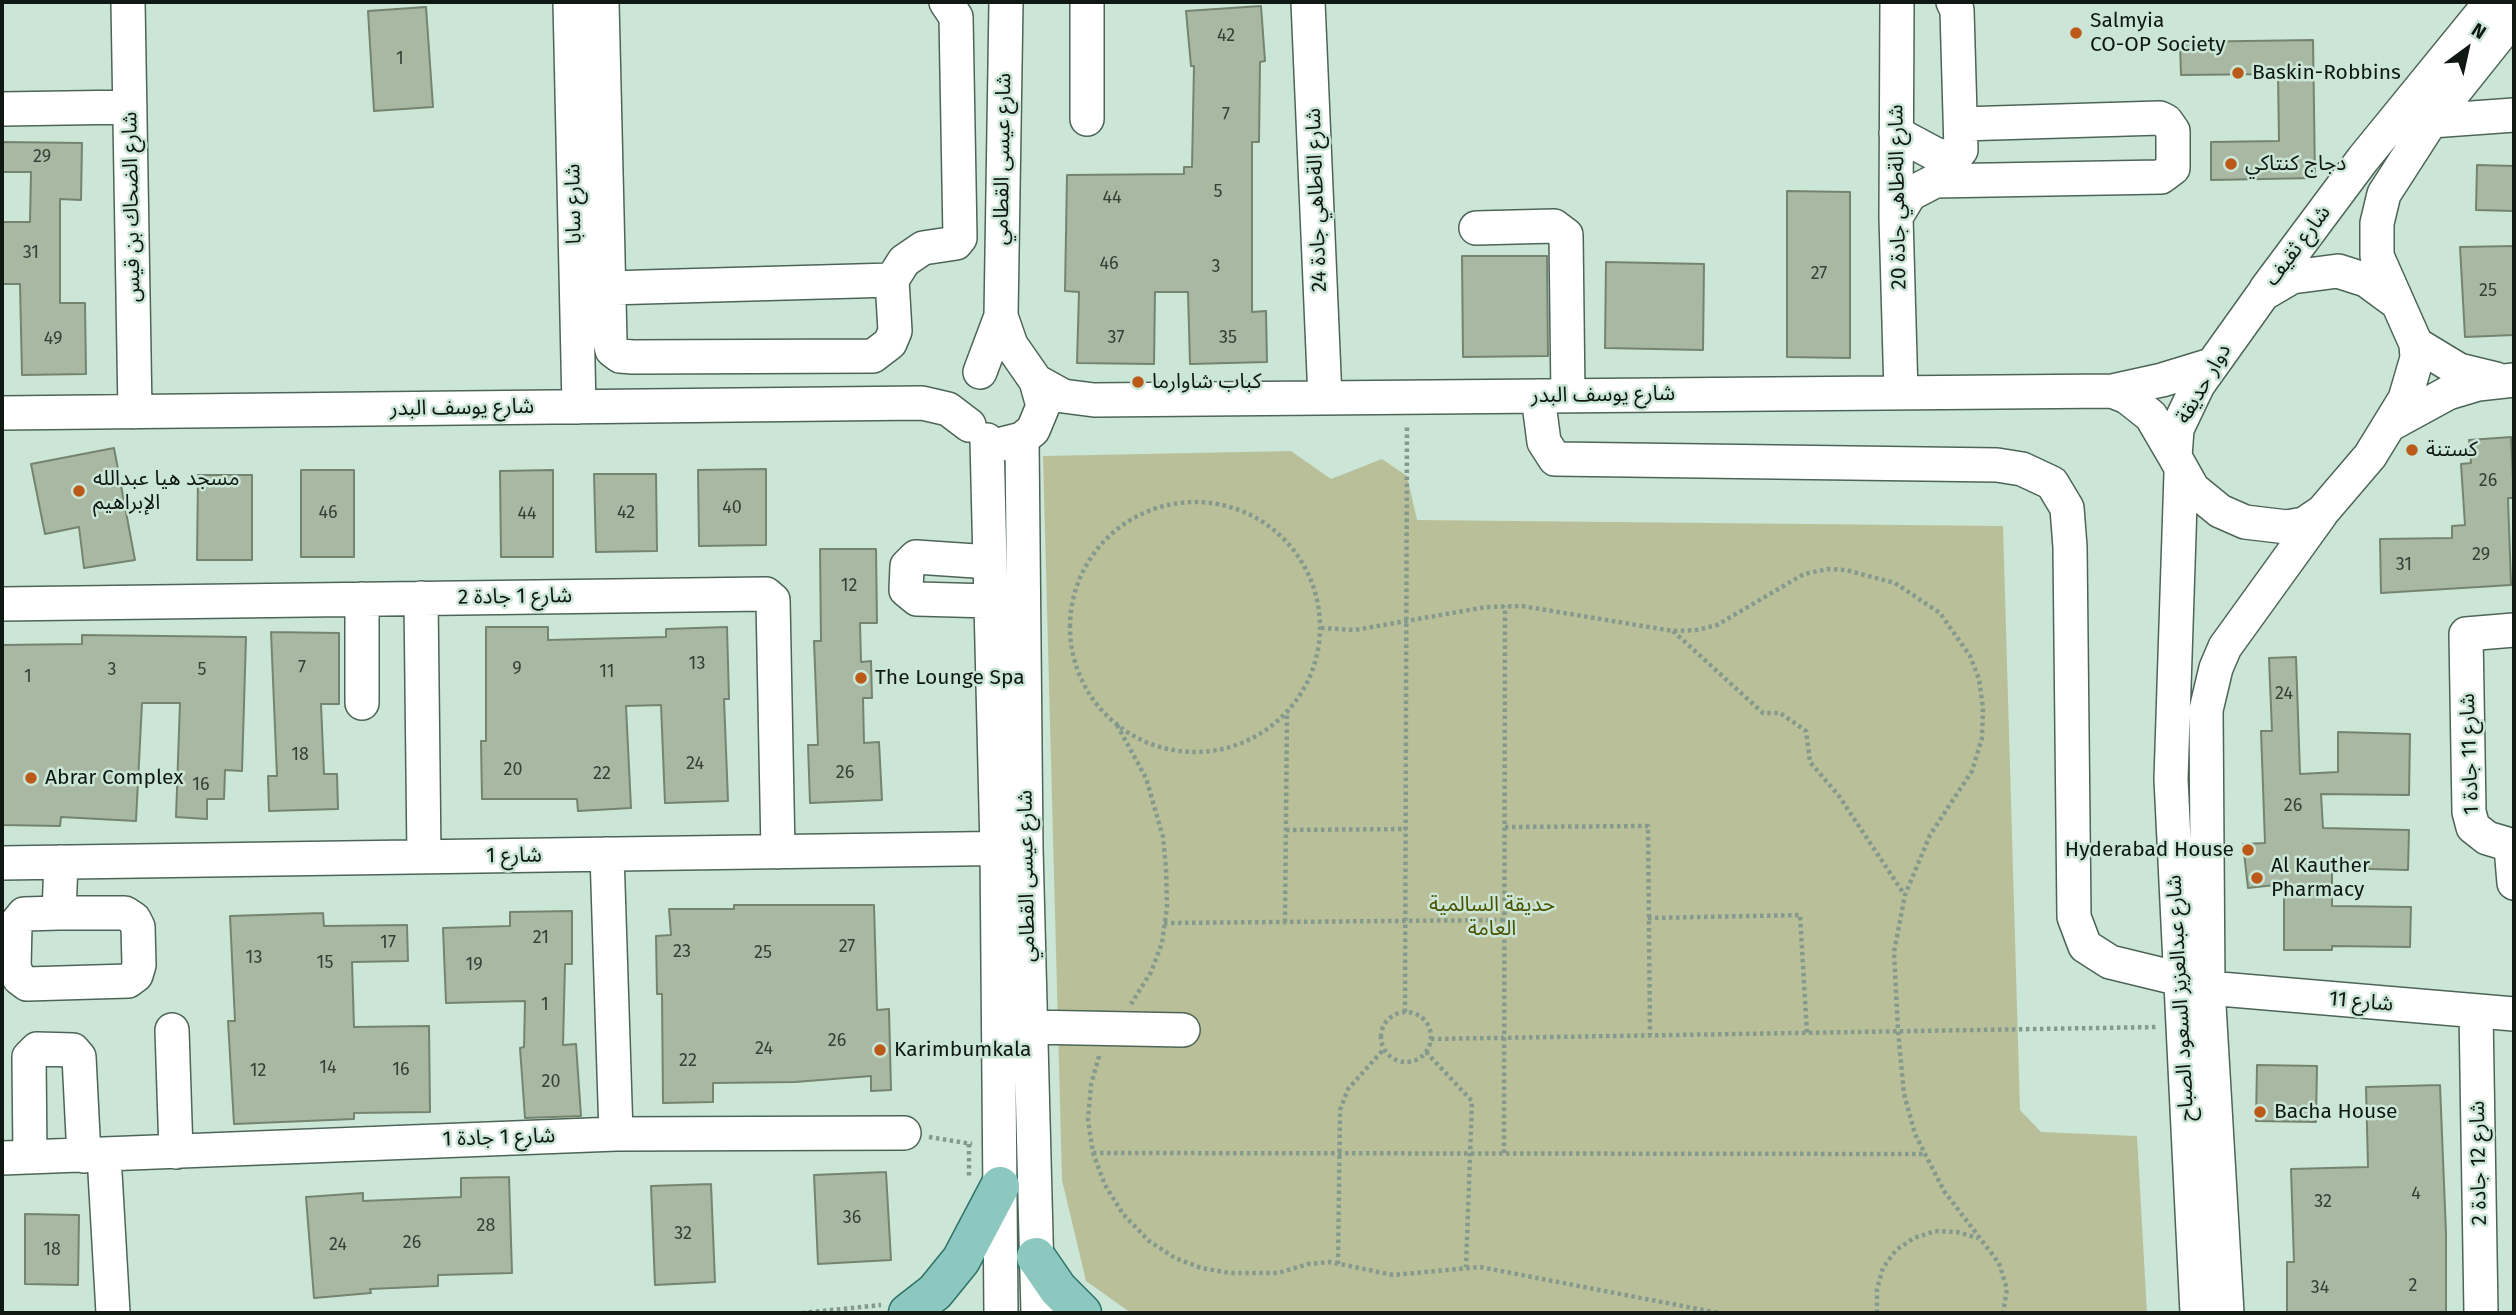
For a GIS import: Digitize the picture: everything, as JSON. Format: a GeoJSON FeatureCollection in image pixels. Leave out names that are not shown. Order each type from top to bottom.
{"type":"FeatureCollection","features":[{"type":"Feature","properties":{"kind":"main road"},"geometry":{"type":"LineString","coordinates":[[896,1309],[935,1292],[961,1260],[1000,1186]]}},
{"type":"Feature","properties":{"kind":"main road"},"geometry":{"type":"LineString","coordinates":[[1036,1257],[1058,1289],[1082,1313]]}},
{"type":"Feature","properties":{"kind":"street","name":"شارع الضحاك بن قيس"},"geometry":{"type":"LineString","coordinates":[[128,2],[135,412]]}},
{"type":"Feature","properties":{"kind":"street","name":"شارع سابا"},"geometry":{"type":"LineString","coordinates":[[570,2],[579,407]]}},
{"type":"Feature","properties":{"kind":"street"},"geometry":{"type":"LineString","coordinates":[[601,2],[610,342],[612,350],[620,356],[873,356],[890,343],[895,331],[892,280],[904,261],[923,248],[956,243],[960,238],[956,17],[946,2]]}},
{"type":"Feature","properties":{"kind":"street","name":"شارع عيسى القطامي"},"geometry":{"type":"LineString","coordinates":[[1006,2],[1001,316],[1011,345],[1032,377]]}},
{"type":"Feature","properties":{"kind":"street"},"geometry":{"type":"LineString","coordinates":[[1087,2],[1087,119]]}},
{"type":"Feature","properties":{"kind":"street","name":"شارع الةطاهي جادة 24"},"geometry":{"type":"LineString","coordinates":[[1308,2],[1325,398]]}},
{"type":"Feature","properties":{"kind":"street"},"geometry":{"type":"LineString","coordinates":[[1953,2],[1957,10],[1984,180]]}},
{"type":"Feature","properties":{"kind":"street","name":"شارع ثقيف"},"geometry":{"type":"LineString","coordinates":[[2263,293],[2364,159],[2491,2]]}},
{"type":"Feature","properties":{"kind":"street","name":"شارع الةطاهي جادة 20"},"geometry":{"type":"LineString","coordinates":[[1901,393],[1896,133],[1902,4]]}},
{"type":"Feature","properties":{"kind":"street"},"geometry":{"type":"LineString","coordinates":[[2396,302],[2377,256],[2376,223],[2389,184],[2431,121],[2514,17]]}},
{"type":"Feature","properties":{"kind":"street"},"geometry":{"type":"LineString","coordinates":[[2,109],[130,107]]}},
{"type":"Feature","properties":{"kind":"street"},"geometry":{"type":"LineString","coordinates":[[2431,121],[2514,115]]}},
{"type":"Feature","properties":{"kind":"street"},"geometry":{"type":"LineString","coordinates":[[1896,217],[1910,194],[1935,181],[2161,177],[2173,168],[2173,131],[2166,121],[2160,118],[1975,124]]}},
{"type":"Feature","properties":{"kind":"street"},"geometry":{"type":"LineString","coordinates":[[1896,133],[1931,153],[1957,155],[1975,124]]}},
{"type":"Feature","properties":{"kind":"street"},"geometry":{"type":"LineString","coordinates":[[1476,228],[1554,226],[1566,235],[1553,396]]}},
{"type":"Feature","properties":{"kind":"street","name":"دوار حديقة"},"geometry":{"type":"LineString","coordinates":[[2178,465],[2177,429],[2192,396],[2263,293],[2292,277],[2338,271],[2366,280],[2396,302],[2416,344]]}},
{"type":"Feature","properties":{"kind":"street"},"geometry":{"type":"LineString","coordinates":[[608,288],[892,280]]}},
{"type":"Feature","properties":{"kind":"street","name":"شارع عيسى القطامي"},"geometry":{"type":"LineString","coordinates":[[976,375],[1001,316]]}},
{"type":"Feature","properties":{"kind":"street"},"geometry":{"type":"LineString","coordinates":[[2416,344],[2459,370],[2512,381]]}},
{"type":"Feature","properties":{"kind":"street"},"geometry":{"type":"LineString","coordinates":[[2112,391],[2127,397],[2151,416],[2162,429],[2178,465],[2207,503],[2245,522],[2287,527],[2304,524],[2323,511],[2351,482],[2393,423],[2410,387],[2417,358],[2416,344]]}},
{"type":"Feature","properties":{"kind":"street"},"geometry":{"type":"LineString","coordinates":[[1004,364],[1032,377],[1043,406],[1028,435],[999,444],[978,433],[964,402],[976,375],[1004,364]]}},
{"type":"Feature","properties":{"kind":"street","name":"شارع يوسف البدر"},"geometry":{"type":"LineString","coordinates":[[1032,377],[1063,396],[1094,400],[2112,391],[2211,365]]}},
{"type":"Feature","properties":{"kind":"street","name":"شارع يوسف البدر"},"geometry":{"type":"LineString","coordinates":[[922,403],[949,395],[976,375]]}},
{"type":"Feature","properties":{"kind":"street"},"geometry":{"type":"LineString","coordinates":[[2393,423],[2448,393],[2478,384],[2512,381]]}},
{"type":"Feature","properties":{"kind":"street","name":"شارع 11"},"geometry":{"type":"LineString","coordinates":[[1553,396],[1544,442],[1555,459],[1997,465],[2022,469],[2052,484],[2067,508],[2070,547],[2074,917],[2085,946],[2110,962],[2194,983],[2514,1014]]}},
{"type":"Feature","properties":{"kind":"street","name":"شارع يوسف البدر"},"geometry":{"type":"LineString","coordinates":[[1028,435],[1062,411],[1094,400]]}},
{"type":"Feature","properties":{"kind":"street","name":"شارع يوسف البدر"},"geometry":{"type":"LineString","coordinates":[[2,413],[922,403],[948,408],[978,433]]}},
{"type":"Feature","properties":{"kind":"street","name":"شارع عيسى القطامي"},"geometry":{"type":"LineString","coordinates":[[978,433],[1012,848],[1030,1027],[1038,1313]]}},
{"type":"Feature","properties":{"kind":"street","name":"شارع عيسى القطامي"},"geometry":{"type":"LineString","coordinates":[[1001,1313],[1000,1140],[1028,435]]}},
{"type":"Feature","properties":{"kind":"street","name":"شارع عبدالعزيز السعود الصباح"},"geometry":{"type":"LineString","coordinates":[[2178,465],[2171,779],[2227,1313]]}},
{"type":"Feature","properties":{"kind":"street","name":"شارع عبدالعزيز السعود الصباح"},"geometry":{"type":"LineString","coordinates":[[2197,1313],[2182,1027],[2194,983],[2206,710],[2216,668],[2235,630],[2323,511]]}},
{"type":"Feature","properties":{"kind":"street"},"geometry":{"type":"LineString","coordinates":[[990,562],[916,557],[907,566],[906,590],[917,599],[991,601]]}},
{"type":"Feature","properties":{"kind":"street","name":"شارع 1 جادة 2"},"geometry":{"type":"LineString","coordinates":[[2,604],[770,596],[773,600],[778,852]]}},
{"type":"Feature","properties":{"kind":"street"},"geometry":{"type":"LineString","coordinates":[[421,598],[425,857]]}},
{"type":"Feature","properties":{"kind":"street"},"geometry":{"type":"LineString","coordinates":[[362,599],[362,703]]}},
{"type":"Feature","properties":{"kind":"street","name":"شارع 11 جادة 1"},"geometry":{"type":"LineString","coordinates":[[2512,846],[2487,838],[2473,827],[2469,812],[2466,634],[2514,631]]}},
{"type":"Feature","properties":{"kind":"street"},"geometry":{"type":"LineString","coordinates":[[2512,846],[2514,883]]}},
{"type":"Feature","properties":{"kind":"street","name":"شارع 1"},"geometry":{"type":"LineString","coordinates":[[2,863],[1012,848]]}},
{"type":"Feature","properties":{"kind":"street"},"geometry":{"type":"LineString","coordinates":[[607,854],[615,1134]]}},
{"type":"Feature","properties":{"kind":"street"},"geometry":{"type":"LineString","coordinates":[[74,913],[76,862]]}},
{"type":"Feature","properties":{"kind":"street","name":"شارع 12 جادة 2"},"geometry":{"type":"LineString","coordinates":[[2476,1012],[2481,1313]]}},
{"type":"Feature","properties":{"kind":"street"},"geometry":{"type":"LineString","coordinates":[[1030,1027],[1183,1030]]}},
{"type":"Feature","properties":{"kind":"street"},"geometry":{"type":"LineString","coordinates":[[172,1030],[176,1152]]}},
{"type":"Feature","properties":{"kind":"street"},"geometry":{"type":"LineString","coordinates":[[16,1158],[29,1057],[37,1049],[73,1050],[79,1057],[94,1155],[113,1313]]}},
{"type":"Feature","properties":{"kind":"street","name":"شارع 1 جادة 1"},"geometry":{"type":"LineString","coordinates":[[16,1158],[615,1134],[904,1133]]}},
{"type":"Feature","properties":{"kind":"path"},"geometry":{"type":"LineString","coordinates":[[1405,1012],[1408,397]]}},
{"type":"Feature","properties":{"kind":"path"},"geometry":{"type":"LineString","coordinates":[[1116,725],[1143,741],[1173,751],[1204,752],[1244,742],[1263,733],[1287,713],[1305,688],[1317,659],[1321,628],[1317,597],[1305,567],[1286,542],[1262,521],[1233,508],[1202,502],[1171,504],[1141,514],[1114,531],[1092,554],[1077,582],[1070,613],[1070,644],[1079,675],[1094,702],[1116,725],[1146,778],[1158,818],[1166,868],[1162,943],[1151,972],[1100,1055],[1091,1085],[1088,1120],[1093,1153],[1105,1185],[1123,1214],[1149,1241],[1175,1258],[1201,1268],[1230,1273],[1278,1273],[1308,1264],[1339,1264],[1393,1275],[1466,1267],[1514,1272],[1719,1313]]}},
{"type":"Feature","properties":{"kind":"path"},"geometry":{"type":"LineString","coordinates":[[1321,628],[1355,631],[1486,607],[1505,606],[1673,631],[1717,625],[1795,578],[1828,569],[1846,569],[1895,583],[1940,613],[1964,645],[1979,679],[1983,708],[1982,738],[1972,771],[1930,835],[1905,895],[1894,952],[1898,1031],[1904,1094],[1924,1154],[1944,1191],[1999,1263],[2007,1289],[2003,1313]]}},
{"type":"Feature","properties":{"kind":"path"},"geometry":{"type":"LineString","coordinates":[[1504,1153],[1505,606]]}},
{"type":"Feature","properties":{"kind":"path"},"geometry":{"type":"LineString","coordinates":[[1673,631],[1763,713],[1780,713],[1806,730],[1810,762],[1839,796],[1905,895]]}},
{"type":"Feature","properties":{"kind":"path"},"geometry":{"type":"LineString","coordinates":[[1284,922],[1287,713]]}},
{"type":"Feature","properties":{"kind":"path"},"geometry":{"type":"LineString","coordinates":[[1505,827],[1648,826],[1650,1035]]}},
{"type":"Feature","properties":{"kind":"path"},"geometry":{"type":"LineString","coordinates":[[1286,831],[1406,829]]}},
{"type":"Feature","properties":{"kind":"path"},"geometry":{"type":"LineString","coordinates":[[1648,918],[1800,915],[1807,1033]]}},
{"type":"Feature","properties":{"kind":"path"},"geometry":{"type":"LineString","coordinates":[[1164,923],[1504,920]]}},
{"type":"Feature","properties":{"kind":"path"},"geometry":{"type":"LineString","coordinates":[[1405,1012],[1419,1015],[1429,1025],[1432,1039],[1426,1052],[1416,1060],[1404,1062],[1393,1058],[1384,1049],[1381,1037],[1384,1024],[1393,1015],[1405,1012]]}},
{"type":"Feature","properties":{"kind":"path"},"geometry":{"type":"LineString","coordinates":[[1432,1039],[2182,1027]]}},
{"type":"Feature","properties":{"kind":"path"},"geometry":{"type":"LineString","coordinates":[[1339,1264],[1337,1153],[1343,1097],[1384,1049]]}},
{"type":"Feature","properties":{"kind":"path"},"geometry":{"type":"LineString","coordinates":[[1426,1052],[1472,1101],[1466,1267]]}},
{"type":"Feature","properties":{"kind":"path"},"geometry":{"type":"LineString","coordinates":[[904,1133],[969,1144],[1000,1140]]}},
{"type":"Feature","properties":{"kind":"path"},"geometry":{"type":"LineString","coordinates":[[1093,1153],[1924,1154]]}},
{"type":"Feature","properties":{"kind":"path"},"geometry":{"type":"LineString","coordinates":[[1877,1313],[1877,1289],[1883,1268],[1896,1250],[1914,1238],[1935,1231],[1957,1231],[1978,1238]]}},
{"type":"Feature","properties":{"kind":"path"},"geometry":{"type":"LineString","coordinates":[[802,1313],[896,1309]]}},
{"type":"Feature","properties":{"kind":"green space","name":"حديقة السالمية العامة"},"geometry":{"type":"Polygon","coordinates":[[[1291,451],[1331,479],[1382,459],[1407,476],[1417,520],[2003,526],[2020,1110],[2041,1132],[2137,1136],[2147,1313],[1131,1313],[1086,1281],[1062,1180],[1043,456],[1291,451]]]}},
{"type":"Feature","properties":{"kind":"building"},"geometry":{"type":"Polygon","coordinates":[[[1261,6],[1265,61],[1260,62],[1259,142],[1252,142],[1252,312],[1266,311],[1267,362],[1190,364],[1188,292],[1155,292],[1154,364],[1077,363],[1079,292],[1065,291],[1067,175],[1184,174],[1184,167],[1192,167],[1194,66],[1191,66],[1186,11],[1261,6]]]}},
{"type":"Feature","properties":{"kind":"building"},"geometry":{"type":"Polygon","coordinates":[[[426,7],[433,107],[374,111],[368,11],[426,7]]]}},
{"type":"Feature","properties":{"kind":"building"},"geometry":{"type":"Polygon","coordinates":[[[2313,40],[2315,178],[2211,180],[2211,142],[2279,141],[2278,74],[2181,75],[2180,42],[2313,40]]]}},
{"type":"Feature","properties":{"kind":"building"},"geometry":{"type":"Polygon","coordinates":[[[2,142],[82,143],[81,200],[60,199],[60,303],[85,303],[86,374],[22,375],[20,284],[2,284],[2,222],[30,222],[31,172],[2,172],[2,142]]]}},
{"type":"Feature","properties":{"kind":"building"},"geometry":{"type":"Polygon","coordinates":[[[2477,165],[2514,166],[2514,211],[2476,210],[2477,165]]]}},
{"type":"Feature","properties":{"kind":"building"},"geometry":{"type":"Polygon","coordinates":[[[1787,191],[1850,192],[1850,358],[1787,357],[1787,191]]]}},
{"type":"Feature","properties":{"kind":"building"},"geometry":{"type":"Polygon","coordinates":[[[2514,246],[2514,335],[2465,337],[2460,247],[2514,246]]]}},
{"type":"Feature","properties":{"kind":"building"},"geometry":{"type":"Polygon","coordinates":[[[1462,256],[1547,256],[1548,356],[1463,357],[1462,256]]]}},
{"type":"Feature","properties":{"kind":"building"},"geometry":{"type":"Polygon","coordinates":[[[1606,262],[1704,264],[1703,350],[1605,348],[1606,262]]]}},
{"type":"Feature","properties":{"kind":"building"},"geometry":{"type":"Polygon","coordinates":[[[2511,437],[2514,498],[2508,498],[2511,585],[2381,593],[2380,539],[2452,538],[2452,526],[2465,525],[2461,464],[2471,463],[2469,440],[2511,437]]]}},
{"type":"Feature","properties":{"kind":"building","name":"مسجد هيا عبدالله الإبراهيم"},"geometry":{"type":"Polygon","coordinates":[[[114,448],[135,560],[84,568],[79,527],[45,534],[31,464],[114,448]]]}},
{"type":"Feature","properties":{"kind":"building"},"geometry":{"type":"Polygon","coordinates":[[[766,469],[766,545],[699,546],[698,470],[766,469]]]}},
{"type":"Feature","properties":{"kind":"building"},"geometry":{"type":"Polygon","coordinates":[[[301,470],[354,470],[354,557],[301,557],[301,470]]]}},
{"type":"Feature","properties":{"kind":"building"},"geometry":{"type":"Polygon","coordinates":[[[553,470],[553,557],[501,557],[500,471],[553,470]]]}},
{"type":"Feature","properties":{"kind":"building"},"geometry":{"type":"Polygon","coordinates":[[[594,474],[656,474],[657,551],[596,552],[594,474]]]}},
{"type":"Feature","properties":{"kind":"building"},"geometry":{"type":"Polygon","coordinates":[[[198,475],[252,475],[252,560],[197,560],[198,475]]]}},
{"type":"Feature","properties":{"kind":"building"},"geometry":{"type":"Polygon","coordinates":[[[820,549],[876,549],[877,623],[860,623],[861,662],[871,661],[872,698],[863,698],[864,743],[879,742],[882,800],[810,803],[808,745],[818,745],[814,641],[821,641],[820,549]]]}},
{"type":"Feature","properties":{"kind":"building"},"geometry":{"type":"Polygon","coordinates":[[[486,627],[548,627],[548,640],[666,637],[666,629],[727,627],[729,699],[724,699],[728,801],[665,803],[661,705],[626,706],[631,808],[578,811],[577,799],[482,799],[481,741],[486,741],[486,627]]]}},
{"type":"Feature","properties":{"kind":"building"},"geometry":{"type":"Polygon","coordinates":[[[271,632],[339,633],[339,704],[321,704],[324,774],[337,774],[338,809],[269,811],[268,776],[277,776],[271,632]]]}},
{"type":"Feature","properties":{"kind":"building"},"geometry":{"type":"Polygon","coordinates":[[[82,635],[246,637],[242,771],[225,770],[224,799],[207,799],[207,819],[176,817],[180,703],[142,703],[136,821],[61,817],[60,826],[2,825],[2,645],[82,644],[82,635]]]}},
{"type":"Feature","properties":{"kind":"building"},"geometry":{"type":"Polygon","coordinates":[[[2296,657],[2300,774],[2338,772],[2338,732],[2410,734],[2409,795],[2321,794],[2323,828],[2409,830],[2408,870],[2332,868],[2332,906],[2411,907],[2410,947],[2332,946],[2332,950],[2284,950],[2284,884],[2248,888],[2243,844],[2265,843],[2261,731],[2272,731],[2269,658],[2296,657]]]}},
{"type":"Feature","properties":{"kind":"building"},"geometry":{"type":"Polygon","coordinates":[[[734,905],[874,905],[877,1010],[889,1009],[891,1090],[871,1091],[871,1076],[795,1082],[713,1083],[713,1102],[663,1103],[662,994],[657,994],[656,936],[671,935],[669,909],[734,909],[734,905]]]}},
{"type":"Feature","properties":{"kind":"building"},"geometry":{"type":"Polygon","coordinates":[[[572,911],[572,964],[565,964],[563,1045],[576,1044],[581,1116],[525,1118],[520,1048],[524,1047],[525,1001],[446,1003],[443,928],[510,926],[510,912],[572,911]]]}},
{"type":"Feature","properties":{"kind":"building"},"geometry":{"type":"Polygon","coordinates":[[[323,913],[324,926],[407,925],[408,961],[352,962],[354,1027],[429,1026],[430,1112],[354,1113],[354,1119],[234,1124],[228,1021],[235,1021],[230,916],[323,913]]]}},
{"type":"Feature","properties":{"kind":"building"},"geometry":{"type":"Polygon","coordinates":[[[2257,1065],[2317,1066],[2316,1122],[2256,1121],[2257,1065]]]}},
{"type":"Feature","properties":{"kind":"building"},"geometry":{"type":"Polygon","coordinates":[[[2440,1085],[2446,1233],[2446,1313],[2287,1313],[2287,1262],[2294,1262],[2291,1169],[2368,1167],[2366,1087],[2440,1085]]]}},
{"type":"Feature","properties":{"kind":"building"},"geometry":{"type":"Polygon","coordinates":[[[886,1172],[891,1260],[818,1264],[814,1175],[886,1172]]]}},
{"type":"Feature","properties":{"kind":"building"},"geometry":{"type":"Polygon","coordinates":[[[509,1177],[512,1273],[438,1275],[438,1286],[370,1289],[371,1293],[314,1298],[306,1197],[363,1193],[363,1201],[461,1197],[461,1178],[509,1177]]]}},
{"type":"Feature","properties":{"kind":"building"},"geometry":{"type":"Polygon","coordinates":[[[711,1184],[715,1282],[655,1285],[651,1186],[711,1184]]]}},
{"type":"Feature","properties":{"kind":"building"},"geometry":{"type":"Polygon","coordinates":[[[25,1214],[79,1215],[78,1285],[25,1284],[25,1214]]]}},
{"type":"Feature","properties":{"kind":"place","name":"Salmyia CO-OP Society"},"geometry":{"type":"Point","coordinates":[2076,33]}},
{"type":"Feature","properties":{"kind":"place","name":"Baskin-Robbins"},"geometry":{"type":"Point","coordinates":[2238,73]}},
{"type":"Feature","properties":{"kind":"place","name":"دجاج كنتاكي"},"geometry":{"type":"Point","coordinates":[2231,164]}},
{"type":"Feature","properties":{"kind":"place","name":"كباب شاوارما"},"geometry":{"type":"Point","coordinates":[1138,382]}},
{"type":"Feature","properties":{"kind":"place","name":"كستنة"},"geometry":{"type":"Point","coordinates":[2412,450]}},
{"type":"Feature","properties":{"kind":"place","name":"مسجد هيا عبدالله الإبراهيم"},"geometry":{"type":"Point","coordinates":[79,491]}},
{"type":"Feature","properties":{"kind":"place","name":"The Lounge Spa"},"geometry":{"type":"Point","coordinates":[861,678]}},
{"type":"Feature","properties":{"kind":"place","name":"Abrar Complex"},"geometry":{"type":"Point","coordinates":[31,778]}},
{"type":"Feature","properties":{"kind":"place","name":"Hyderabad House"},"geometry":{"type":"Point","coordinates":[2248,850]}},
{"type":"Feature","properties":{"kind":"place","name":"Al Kauther Pharmacy"},"geometry":{"type":"Point","coordinates":[2257,878]}},
{"type":"Feature","properties":{"kind":"place","name":"Karimbumkala"},"geometry":{"type":"Point","coordinates":[880,1050]}},
{"type":"Feature","properties":{"kind":"place","name":"Bacha House"},"geometry":{"type":"Point","coordinates":[2260,1112]}}]}
